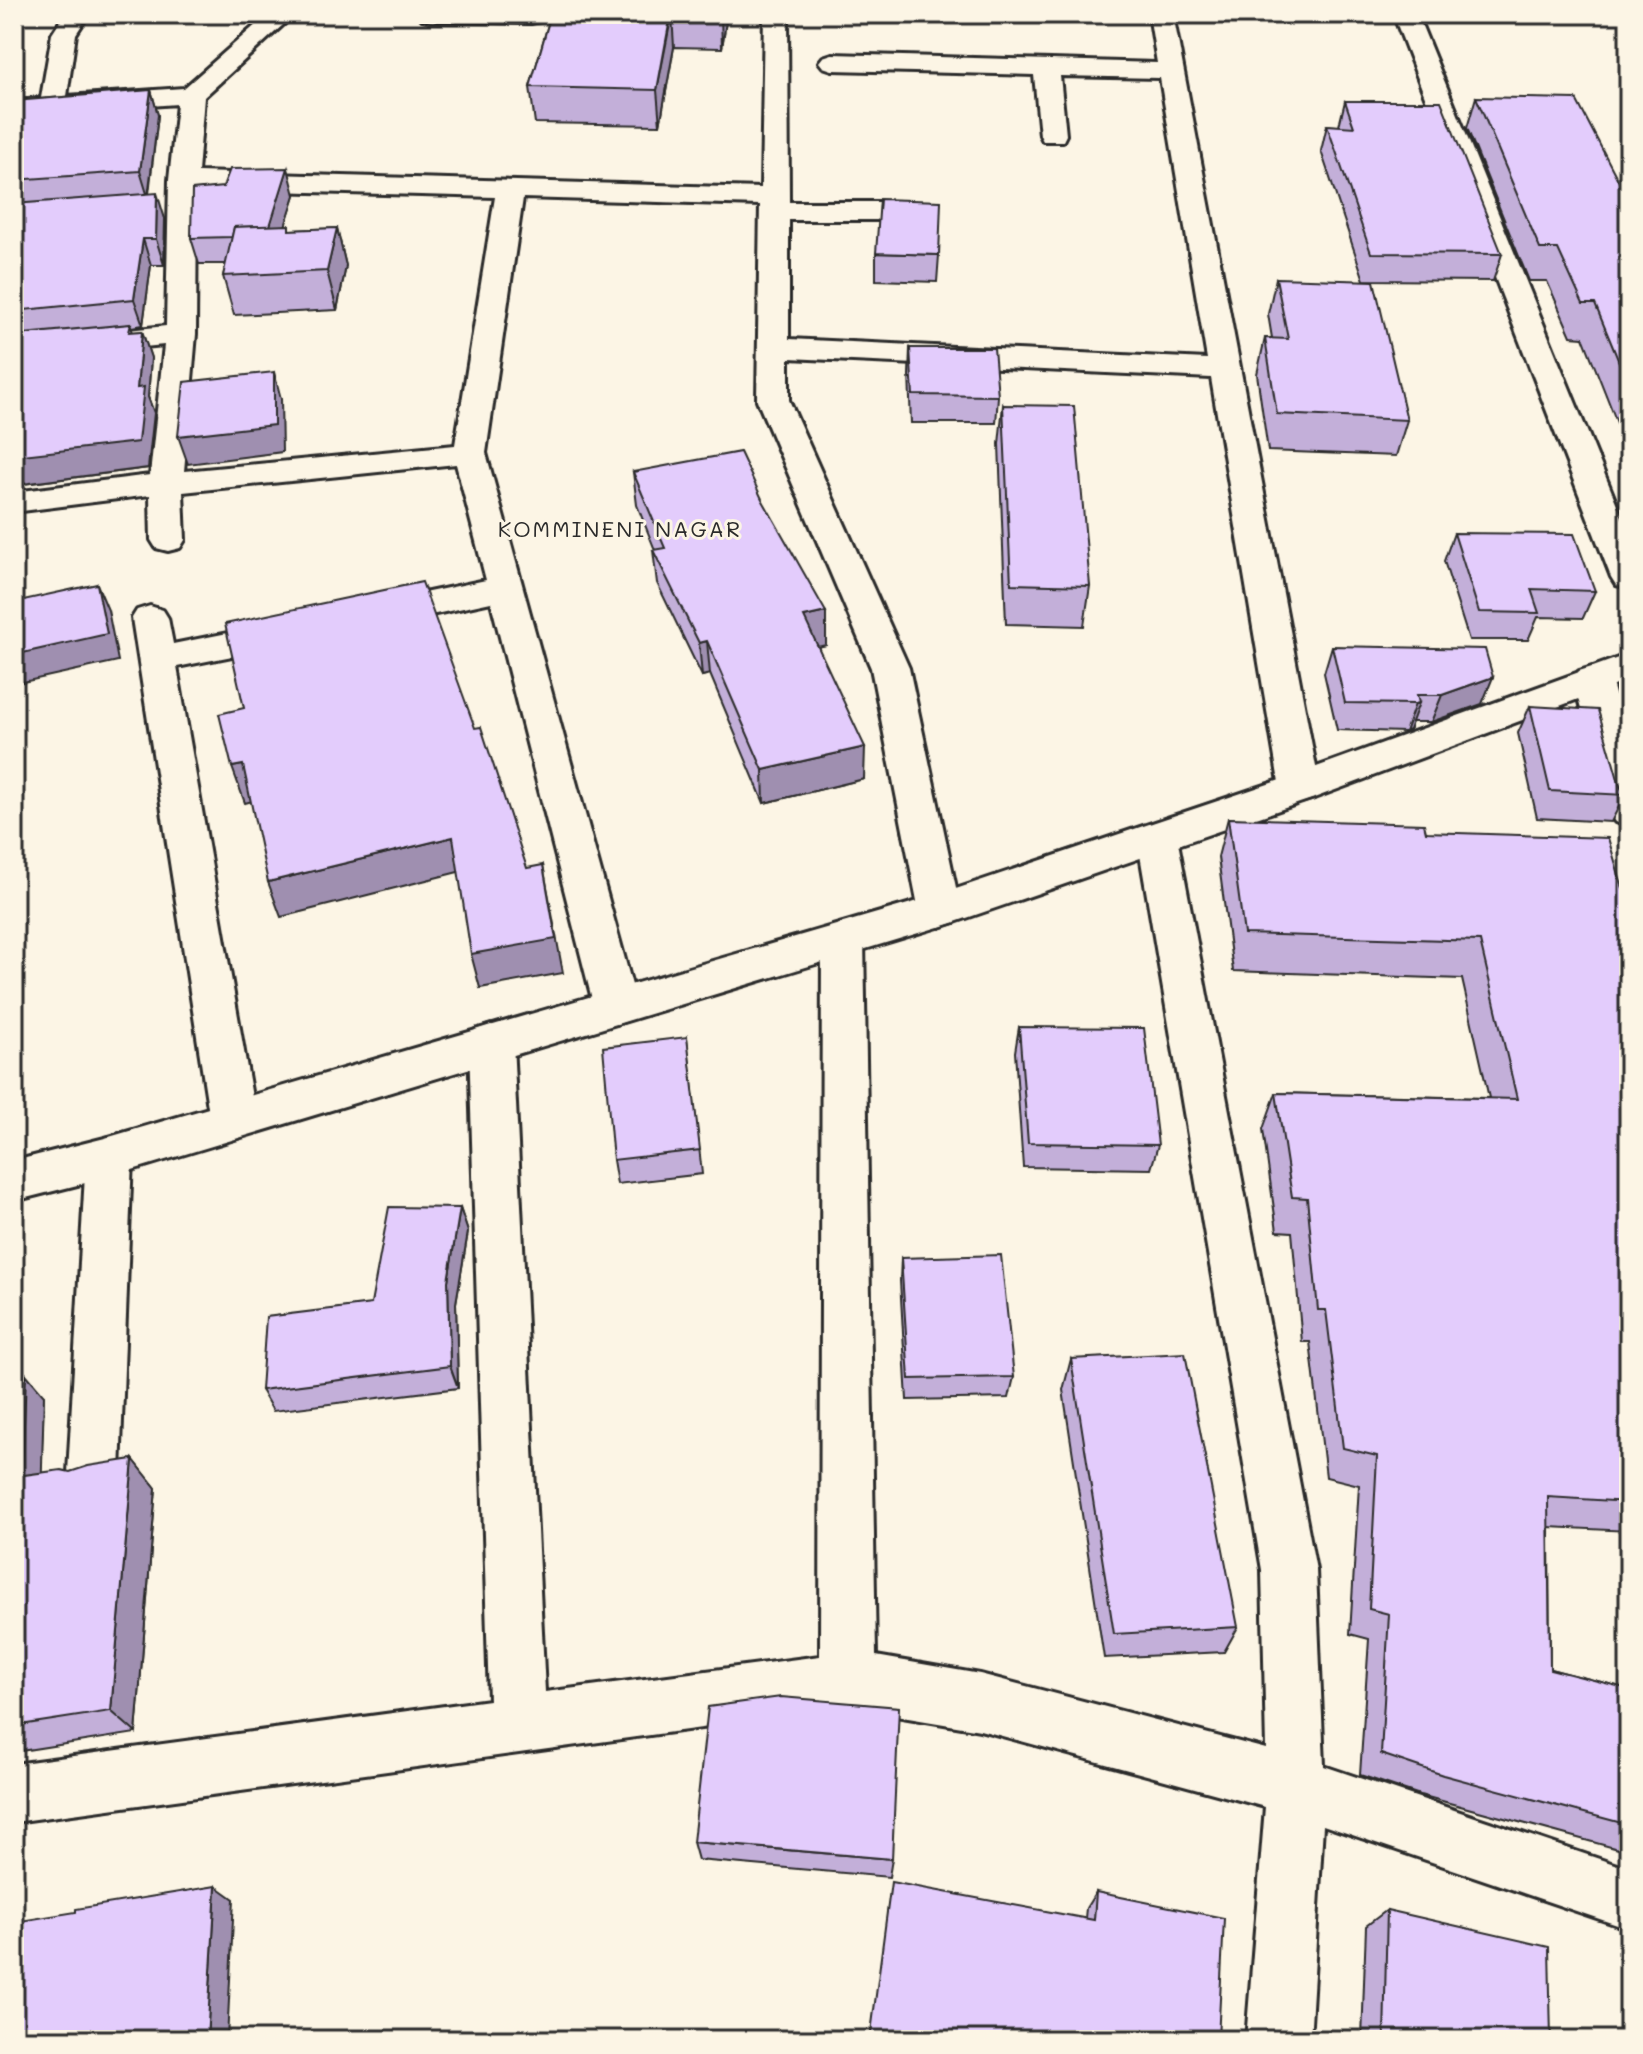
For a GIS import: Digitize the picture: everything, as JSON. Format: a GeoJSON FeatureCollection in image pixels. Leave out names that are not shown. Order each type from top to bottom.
{"type":"FeatureCollection","features":[{"type":"Feature","properties":{"kind":"street"},"geometry":{"type":"LineString","coordinates":[[53,105],[64,34],[77,14]]}},
{"type":"Feature","properties":{"kind":"street"},"geometry":{"type":"LineString","coordinates":[[14,108],[191,95],[283,14]]}},
{"type":"Feature","properties":{"kind":"street"},"geometry":{"type":"LineString","coordinates":[[431,14],[531,16]]}},
{"type":"Feature","properties":{"kind":"street"},"geometry":{"type":"LineString","coordinates":[[776,14],[773,400],[890,668],[940,911]]}},
{"type":"Feature","properties":{"kind":"street"},"geometry":{"type":"LineString","coordinates":[[1161,14],[1300,788]]}},
{"type":"Feature","properties":{"kind":"street"},"geometry":{"type":"LineString","coordinates":[[1405,14],[1629,577]]}},
{"type":"Feature","properties":{"kind":"street"},"geometry":{"type":"LineString","coordinates":[[832,62],[1172,71]]}},
{"type":"Feature","properties":{"kind":"street"},"geometry":{"type":"LineString","coordinates":[[1046,68],[1053,135]]}},
{"type":"Feature","properties":{"kind":"street"},"geometry":{"type":"LineString","coordinates":[[168,540],[166,483],[181,334],[182,193],[191,95]]}},
{"type":"Feature","properties":{"kind":"street"},"geometry":{"type":"LineString","coordinates":[[510,189],[470,453],[616,1007]]}},
{"type":"Feature","properties":{"kind":"street"},"geometry":{"type":"LineString","coordinates":[[151,208],[182,193],[510,189],[910,211]]}},
{"type":"Feature","properties":{"kind":"street"},"geometry":{"type":"LineString","coordinates":[[14,351],[181,334]]}},
{"type":"Feature","properties":{"kind":"street"},"geometry":{"type":"LineString","coordinates":[[773,348],[1225,369]]}},
{"type":"Feature","properties":{"kind":"street"},"geometry":{"type":"LineString","coordinates":[[14,502],[166,483],[470,453]]}},
{"type":"Feature","properties":{"kind":"street"},"geometry":{"type":"LineString","coordinates":[[157,659],[505,588]]}},
{"type":"Feature","properties":{"kind":"street"},"geometry":{"type":"LineString","coordinates":[[150,618],[233,1120]]}},
{"type":"Feature","properties":{"kind":"street"},"geometry":{"type":"LineString","coordinates":[[14,1181],[109,1157],[940,911],[1300,788],[1610,673],[1629,812]]}},
{"type":"Feature","properties":{"kind":"street"},"geometry":{"type":"LineString","coordinates":[[1157,837],[1289,1570],[1296,1786],[1278,2040]]}},
{"type":"Feature","properties":{"kind":"street"},"geometry":{"type":"LineString","coordinates":[[843,940],[848,1680]]}},
{"type":"Feature","properties":{"kind":"street"},"geometry":{"type":"LineString","coordinates":[[491,1043],[518,1723]]}},
{"type":"Feature","properties":{"kind":"street"},"geometry":{"type":"LineString","coordinates":[[94,1473],[109,1157]]}},
{"type":"Feature","properties":{"kind":"street"},"geometry":{"type":"LineString","coordinates":[[14,1793],[848,1680],[980,1702],[1296,1786],[1629,1899]]}},
{"type":"Feature","properties":{"kind":"building"},"geometry":{"type":"Polygon","coordinates":[[[551,14],[671,14],[657,90],[530,87],[551,14]]]}},
{"type":"Feature","properties":{"kind":"building"},"geometry":{"type":"Polygon","coordinates":[[[151,90],[140,171],[14,180],[14,101],[151,90]]]}},
{"type":"Feature","properties":{"kind":"building"},"geometry":{"type":"Polygon","coordinates":[[[1476,97],[1576,99],[1629,201],[1629,386],[1595,304],[1583,304],[1558,249],[1540,249],[1476,97]]]}},
{"type":"Feature","properties":{"kind":"building"},"geometry":{"type":"Polygon","coordinates":[[[1345,101],[1441,101],[1502,254],[1371,253],[1327,125],[1354,127],[1345,101]]]}},
{"type":"Feature","properties":{"kind":"building"},"geometry":{"type":"Polygon","coordinates":[[[288,168],[270,226],[234,227],[232,237],[191,238],[192,190],[223,187],[230,169],[288,168]]]}},
{"type":"Feature","properties":{"kind":"building"},"geometry":{"type":"Polygon","coordinates":[[[157,193],[156,239],[143,239],[134,299],[14,311],[14,204],[157,193]]]}},
{"type":"Feature","properties":{"kind":"building"},"geometry":{"type":"Polygon","coordinates":[[[880,199],[941,201],[939,255],[876,253],[880,199]]]}},
{"type":"Feature","properties":{"kind":"building"},"geometry":{"type":"Polygon","coordinates":[[[289,225],[289,230],[337,228],[327,271],[223,276],[234,227],[289,225]]]}},
{"type":"Feature","properties":{"kind":"building"},"geometry":{"type":"Polygon","coordinates":[[[1276,278],[1374,281],[1407,420],[1277,414],[1265,338],[1288,339],[1276,278]]]}},
{"type":"Feature","properties":{"kind":"building"},"geometry":{"type":"Polygon","coordinates":[[[131,324],[129,332],[142,331],[137,388],[144,387],[138,442],[14,456],[14,335],[131,324]]]}},
{"type":"Feature","properties":{"kind":"building"},"geometry":{"type":"Polygon","coordinates":[[[910,348],[994,348],[998,396],[913,395],[910,348]]]}},
{"type":"Feature","properties":{"kind":"building"},"geometry":{"type":"Polygon","coordinates":[[[274,372],[274,425],[178,436],[184,382],[274,372]]]}},
{"type":"Feature","properties":{"kind":"building"},"geometry":{"type":"Polygon","coordinates":[[[1003,405],[1074,406],[1090,586],[1011,584],[1003,405]]]}},
{"type":"Feature","properties":{"kind":"building"},"geometry":{"type":"Polygon","coordinates":[[[740,452],[762,499],[826,612],[804,617],[865,747],[763,770],[707,641],[699,643],[653,550],[665,548],[633,472],[740,452]]]}},
{"type":"Feature","properties":{"kind":"building"},"geometry":{"type":"Polygon","coordinates":[[[1454,533],[1574,534],[1595,591],[1531,589],[1539,613],[1479,612],[1454,533]]]}},
{"type":"Feature","properties":{"kind":"building"},"geometry":{"type":"Polygon","coordinates":[[[422,582],[475,728],[481,727],[527,868],[543,865],[556,939],[471,954],[453,837],[268,882],[243,765],[232,767],[219,714],[244,708],[225,624],[422,582]]]}},
{"type":"Feature","properties":{"kind":"building"},"geometry":{"type":"Polygon","coordinates":[[[97,584],[107,634],[14,655],[14,602],[97,584]]]}},
{"type":"Feature","properties":{"kind":"building"},"geometry":{"type":"Polygon","coordinates":[[[1332,646],[1485,649],[1493,677],[1442,695],[1417,695],[1419,703],[1415,704],[1345,703],[1332,646]]]}},
{"type":"Feature","properties":{"kind":"building"},"geometry":{"type":"Polygon","coordinates":[[[1530,706],[1598,710],[1625,795],[1550,791],[1530,706]]]}},
{"type":"Feature","properties":{"kind":"building"},"geometry":{"type":"Polygon","coordinates":[[[1228,818],[1424,824],[1426,832],[1608,838],[1629,908],[1629,1502],[1548,1497],[1550,1669],[1629,1689],[1629,1825],[1443,1775],[1381,1754],[1389,1614],[1369,1609],[1377,1456],[1343,1448],[1326,1310],[1318,1310],[1307,1198],[1292,1197],[1276,1093],[1517,1099],[1480,941],[1244,934],[1228,818]]]}},
{"type":"Feature","properties":{"kind":"building"},"geometry":{"type":"Polygon","coordinates":[[[1019,1027],[1144,1028],[1158,1145],[1028,1143],[1019,1027]]]}},
{"type":"Feature","properties":{"kind":"building"},"geometry":{"type":"Polygon","coordinates":[[[687,1037],[700,1150],[613,1160],[603,1047],[687,1037]]]}},
{"type":"Feature","properties":{"kind":"building"},"geometry":{"type":"Polygon","coordinates":[[[389,1207],[460,1208],[448,1281],[450,1366],[261,1390],[266,1317],[371,1304],[389,1207]]]}},
{"type":"Feature","properties":{"kind":"building"},"geometry":{"type":"Polygon","coordinates":[[[1001,1255],[1014,1377],[909,1379],[901,1258],[1001,1255]]]}},
{"type":"Feature","properties":{"kind":"building"},"geometry":{"type":"Polygon","coordinates":[[[1185,1353],[1238,1627],[1114,1634],[1071,1359],[1185,1353]]]}},
{"type":"Feature","properties":{"kind":"building"},"geometry":{"type":"Polygon","coordinates":[[[26,1374],[22,1475],[17,1476],[17,1482],[14,1482],[14,1376],[26,1374]]]}},
{"type":"Feature","properties":{"kind":"building"},"geometry":{"type":"Polygon","coordinates":[[[133,1459],[111,1711],[14,1726],[14,1502],[17,1476],[61,1470],[70,1472],[133,1459]]]}},
{"type":"Feature","properties":{"kind":"building"},"geometry":{"type":"Polygon","coordinates":[[[781,1697],[899,1707],[892,1859],[693,1842],[708,1707],[781,1697]]]}},
{"type":"Feature","properties":{"kind":"building"},"geometry":{"type":"Polygon","coordinates":[[[891,1882],[1094,1920],[1096,1892],[1224,1918],[1218,2040],[870,2040],[891,1882]]]}},
{"type":"Feature","properties":{"kind":"building"},"geometry":{"type":"Polygon","coordinates":[[[216,1886],[207,2040],[14,2040],[14,1922],[216,1886]]]}},
{"type":"Feature","properties":{"kind":"building"},"geometry":{"type":"Polygon","coordinates":[[[1387,1910],[1549,1947],[1551,2040],[1384,2040],[1387,1910]]]}},
{"type":"Feature","properties":{"kind":"district","name":"KOMMINENI NAGAR"},"geometry":{"type":"Point","coordinates":[620,529]}}]}
